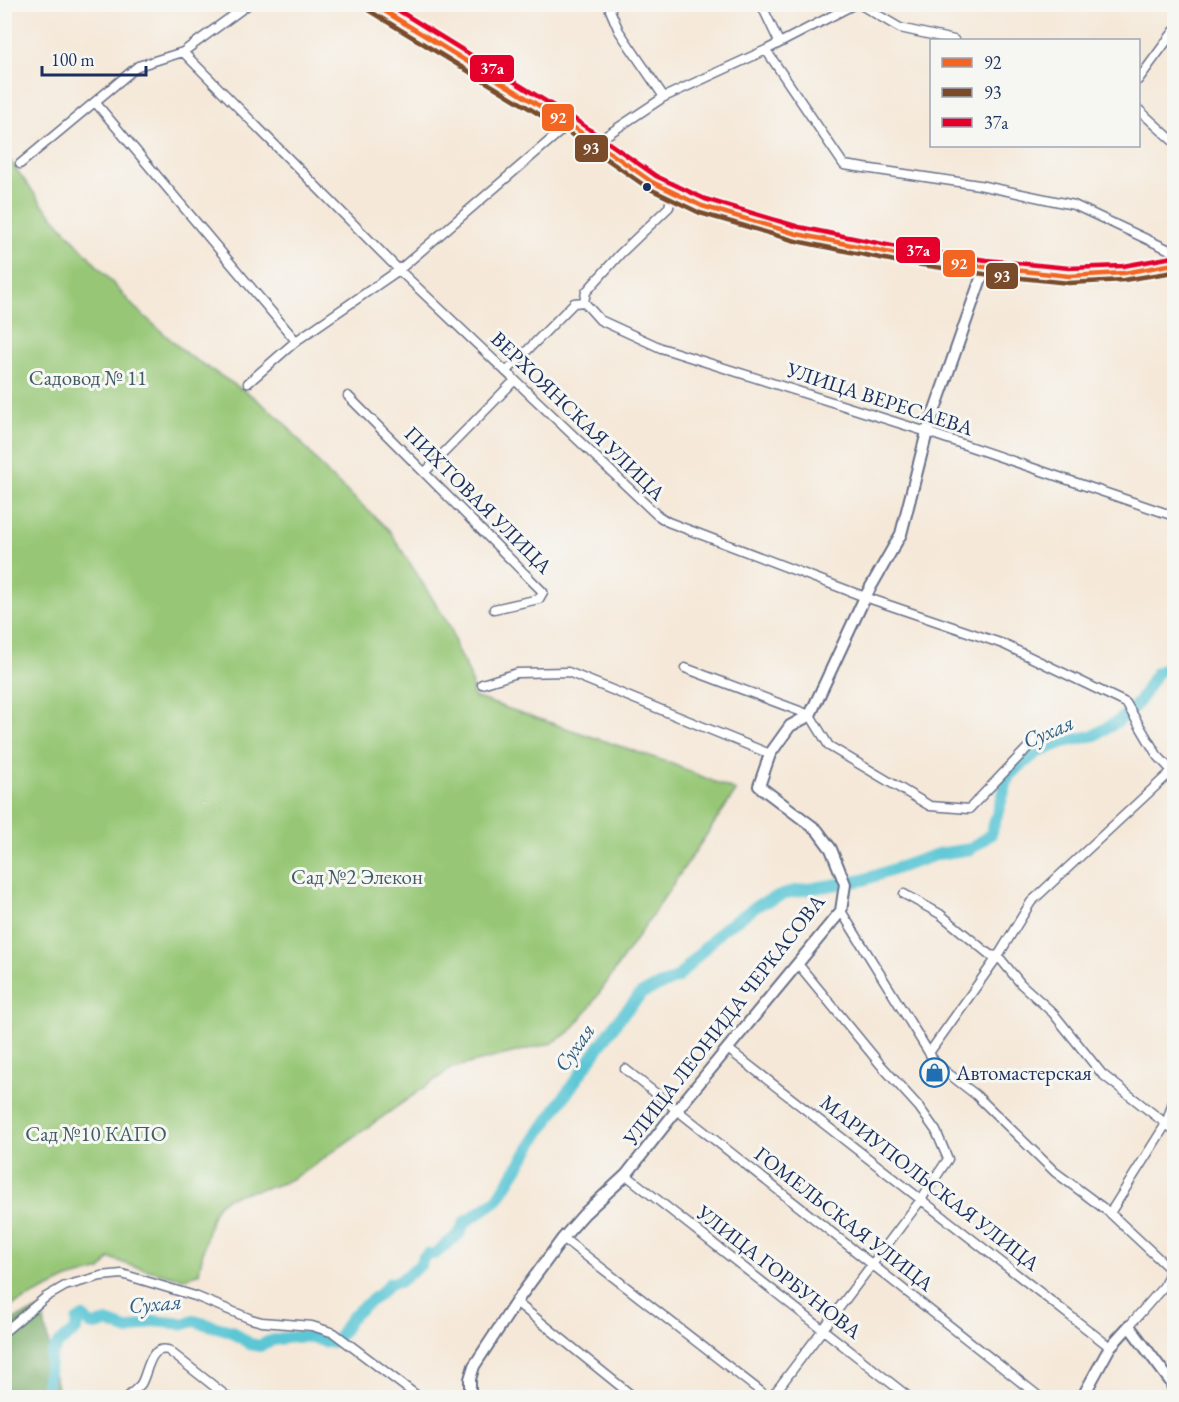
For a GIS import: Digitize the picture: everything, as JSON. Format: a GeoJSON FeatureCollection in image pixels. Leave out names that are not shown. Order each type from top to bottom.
{"type":"FeatureCollection","features":[{"type":"Feature","properties":{"kind":"main road"},"geometry":{"type":"LineString","coordinates":[[372,4],[569,124],[636,172],[672,193],[702,206],[797,234],[896,254],[985,267],[1069,276],[1124,273],[1174,264]]}},
{"type":"Feature","properties":{"kind":"street"},"geometry":{"type":"LineString","coordinates":[[20,164],[138,66],[183,51],[249,4]]}},
{"type":"Feature","properties":{"kind":"street"},"geometry":{"type":"LineString","coordinates":[[613,4],[610,10],[619,32],[664,97]]}},
{"type":"Feature","properties":{"kind":"street"},"geometry":{"type":"LineString","coordinates":[[761,4],[779,42]]}},
{"type":"Feature","properties":{"kind":"street"},"geometry":{"type":"LineString","coordinates":[[595,143],[664,97],[766,50],[857,4],[900,28],[950,39]]}},
{"type":"Feature","properties":{"kind":"street"},"geometry":{"type":"LineString","coordinates":[[1140,77],[1174,31]]}},
{"type":"Feature","properties":{"kind":"street"},"geometry":{"type":"LineString","coordinates":[[766,50],[844,165],[979,185],[1074,205],[1174,252]]}},
{"type":"Feature","properties":{"kind":"street","name":"ВЕРХОЯНСКАЯ УЛИЦА"},"geometry":{"type":"LineString","coordinates":[[183,51],[399,270],[657,515],[668,522],[865,597],[1004,644],[1126,703],[1157,755],[1173,772]]}},
{"type":"Feature","properties":{"kind":"street"},"geometry":{"type":"LineString","coordinates":[[95,102],[296,341]]}},
{"type":"Feature","properties":{"kind":"street"},"geometry":{"type":"LineString","coordinates":[[1140,111],[1174,142]]}},
{"type":"Feature","properties":{"kind":"street"},"geometry":{"type":"LineString","coordinates":[[248,383],[296,341],[399,270],[569,124]]}},
{"type":"Feature","properties":{"kind":"street"},"geometry":{"type":"LineString","coordinates":[[506,372],[574,303],[584,302],[586,292],[620,254],[669,207],[672,193]]}},
{"type":"Feature","properties":{"kind":"street"},"geometry":{"type":"LineString","coordinates":[[810,715],[865,597],[901,534],[927,432],[985,267]]}},
{"type":"Feature","properties":{"kind":"street","name":"УЛИЦА ВЕРЕСАЕВА"},"geometry":{"type":"LineString","coordinates":[[584,302],[600,320],[661,348],[927,432],[1174,516]]}},
{"type":"Feature","properties":{"kind":"street"},"geometry":{"type":"LineString","coordinates":[[425,472],[515,380]]}},
{"type":"Feature","properties":{"kind":"street","name":"ПИХТОВАЯ УЛИЦА"},"geometry":{"type":"LineString","coordinates":[[348,396],[543,592],[539,599],[494,609]]}},
{"type":"Feature","properties":{"kind":"street"},"geometry":{"type":"LineString","coordinates":[[685,668],[810,715],[829,746],[930,806],[969,809],[1038,738]]}},
{"type":"Feature","properties":{"kind":"street"},"geometry":{"type":"LineString","coordinates":[[482,684],[517,673],[568,672],[770,754]]}},
{"type":"Feature","properties":{"kind":"street","name":"УЛИЦА ЛЕОНИДА ЧЕРКАСОВА"},"geometry":{"type":"LineString","coordinates":[[472,1398],[470,1379],[474,1366],[516,1302],[563,1238],[585,1213],[626,1175],[841,911],[845,884],[831,849],[817,830],[759,786],[770,754],[790,726],[810,715]]}},
{"type":"Feature","properties":{"kind":"street"},"geometry":{"type":"LineString","coordinates":[[929,1053],[998,956],[1031,902],[1173,772]]}},
{"type":"Feature","properties":{"kind":"street"},"geometry":{"type":"LineString","coordinates":[[904,894],[940,914],[990,955],[998,956],[1022,984],[1053,1013],[1102,1074],[1174,1130]]}},
{"type":"Feature","properties":{"kind":"street"},"geometry":{"type":"LineString","coordinates":[[841,911],[936,1064],[976,1095],[1055,1172],[1110,1213],[1172,1266],[1164,1286],[1110,1347],[1082,1398]]}},
{"type":"Feature","properties":{"kind":"street"},"geometry":{"type":"LineString","coordinates":[[563,1238],[770,1398],[920,1201],[948,1159],[936,1131],[919,1107],[880,1064],[798,964]]}},
{"type":"Feature","properties":{"kind":"street","name":"МАРИУПОЛЬСКАЯ УЛИЦА"},"geometry":{"type":"LineString","coordinates":[[728,1049],[1110,1347]]}},
{"type":"Feature","properties":{"kind":"street","name":"ГОМЕЛЬСКАЯ УЛИЦА"},"geometry":{"type":"LineString","coordinates":[[625,1069],[1041,1398]]}},
{"type":"Feature","properties":{"kind":"street"},"geometry":{"type":"LineString","coordinates":[[1110,1213],[1166,1124],[1174,1099]]}},
{"type":"Feature","properties":{"kind":"street","name":"УЛИЦА ГОРБУНОВА"},"geometry":{"type":"LineString","coordinates":[[626,1175],[910,1398]]}},
{"type":"Feature","properties":{"kind":"street"},"geometry":{"type":"LineString","coordinates":[[4,1332],[46,1297],[65,1286],[101,1276],[122,1274],[195,1296],[251,1319],[312,1326],[334,1334],[420,1398]]}},
{"type":"Feature","properties":{"kind":"street"},"geometry":{"type":"LineString","coordinates":[[516,1302],[635,1398]]}},
{"type":"Feature","properties":{"kind":"street"},"geometry":{"type":"LineString","coordinates":[[1129,1326],[1173,1385]]}},
{"type":"Feature","properties":{"kind":"street"},"geometry":{"type":"LineString","coordinates":[[127,1398],[142,1382],[147,1365],[152,1358],[163,1349],[168,1350],[229,1398]]}},
{"type":"Feature","properties":{"kind":"green space","name":"Сад №2 Элекон"},"geometry":{"type":"Polygon","coordinates":[[[5,154],[42,204],[134,307],[188,355],[251,395],[282,420],[328,474],[389,530],[451,628],[457,650],[470,675],[474,697],[670,763],[736,791],[588,1010],[570,1032],[552,1043],[452,1068],[307,1170],[275,1186],[238,1194],[223,1201],[217,1206],[211,1220],[199,1273],[185,1279],[110,1258],[101,1270],[68,1279],[5,1309],[5,154]]]}},
{"type":"Feature","properties":{"kind":"green space"},"geometry":{"type":"Polygon","coordinates":[[[42,1309],[58,1394],[56,1397],[5,1397],[4,1322],[42,1309]]]}},
{"type":"Feature","properties":{"kind":"waterway","name":"Сухая"},"geometry":{"type":"LineString","coordinates":[[45,1398],[51,1355],[58,1344],[76,1330],[77,1321],[83,1317],[90,1324],[107,1322],[129,1330],[153,1321],[184,1324],[194,1321],[231,1331],[250,1344],[260,1346],[278,1339],[294,1337],[308,1337],[332,1342],[340,1335],[356,1312],[390,1283],[399,1282],[421,1264],[423,1258],[428,1254],[435,1254],[460,1233],[464,1223],[497,1200],[543,1127],[618,1020],[642,993],[677,978],[723,929],[760,904],[790,892],[863,880],[938,854],[971,849],[991,834],[1009,775],[1036,753],[1064,742],[1095,735],[1120,720],[1139,702],[1156,673],[1174,664]]}},
{"type":"Feature","properties":{"kind":"transit line","name":"92"},"geometry":{"type":"LineString","coordinates":[[373,4],[569,124],[652,182],[702,206],[797,234],[896,254],[985,267],[1069,276],[1124,273],[1174,264]]}},
{"type":"Feature","properties":{"kind":"transit line","name":"37а"},"geometry":{"type":"LineString","coordinates":[[388,4],[573,118],[656,176],[705,199],[799,227],[897,247],[986,260],[1069,268],[1123,266],[1173,257]]}},
{"type":"Feature","properties":{"kind":"transit line","name":"93"},"geometry":{"type":"LineString","coordinates":[[368,10],[565,130],[648,188],[700,213],[796,241],[895,261],[984,274],[1069,283],[1124,280],[1174,272]]}},
{"type":"Feature","properties":{"kind":"place","name":"Автомастерская"},"geometry":{"type":"Point","coordinates":[935,1073]}},
{"type":"Feature","properties":{"kind":"park label","name":"Садовод № 11"},"geometry":{"type":"Point","coordinates":[88,378]}},
{"type":"Feature","properties":{"kind":"park label","name":"Сад №10 КАПО"},"geometry":{"type":"Point","coordinates":[96,1134]}}]}
